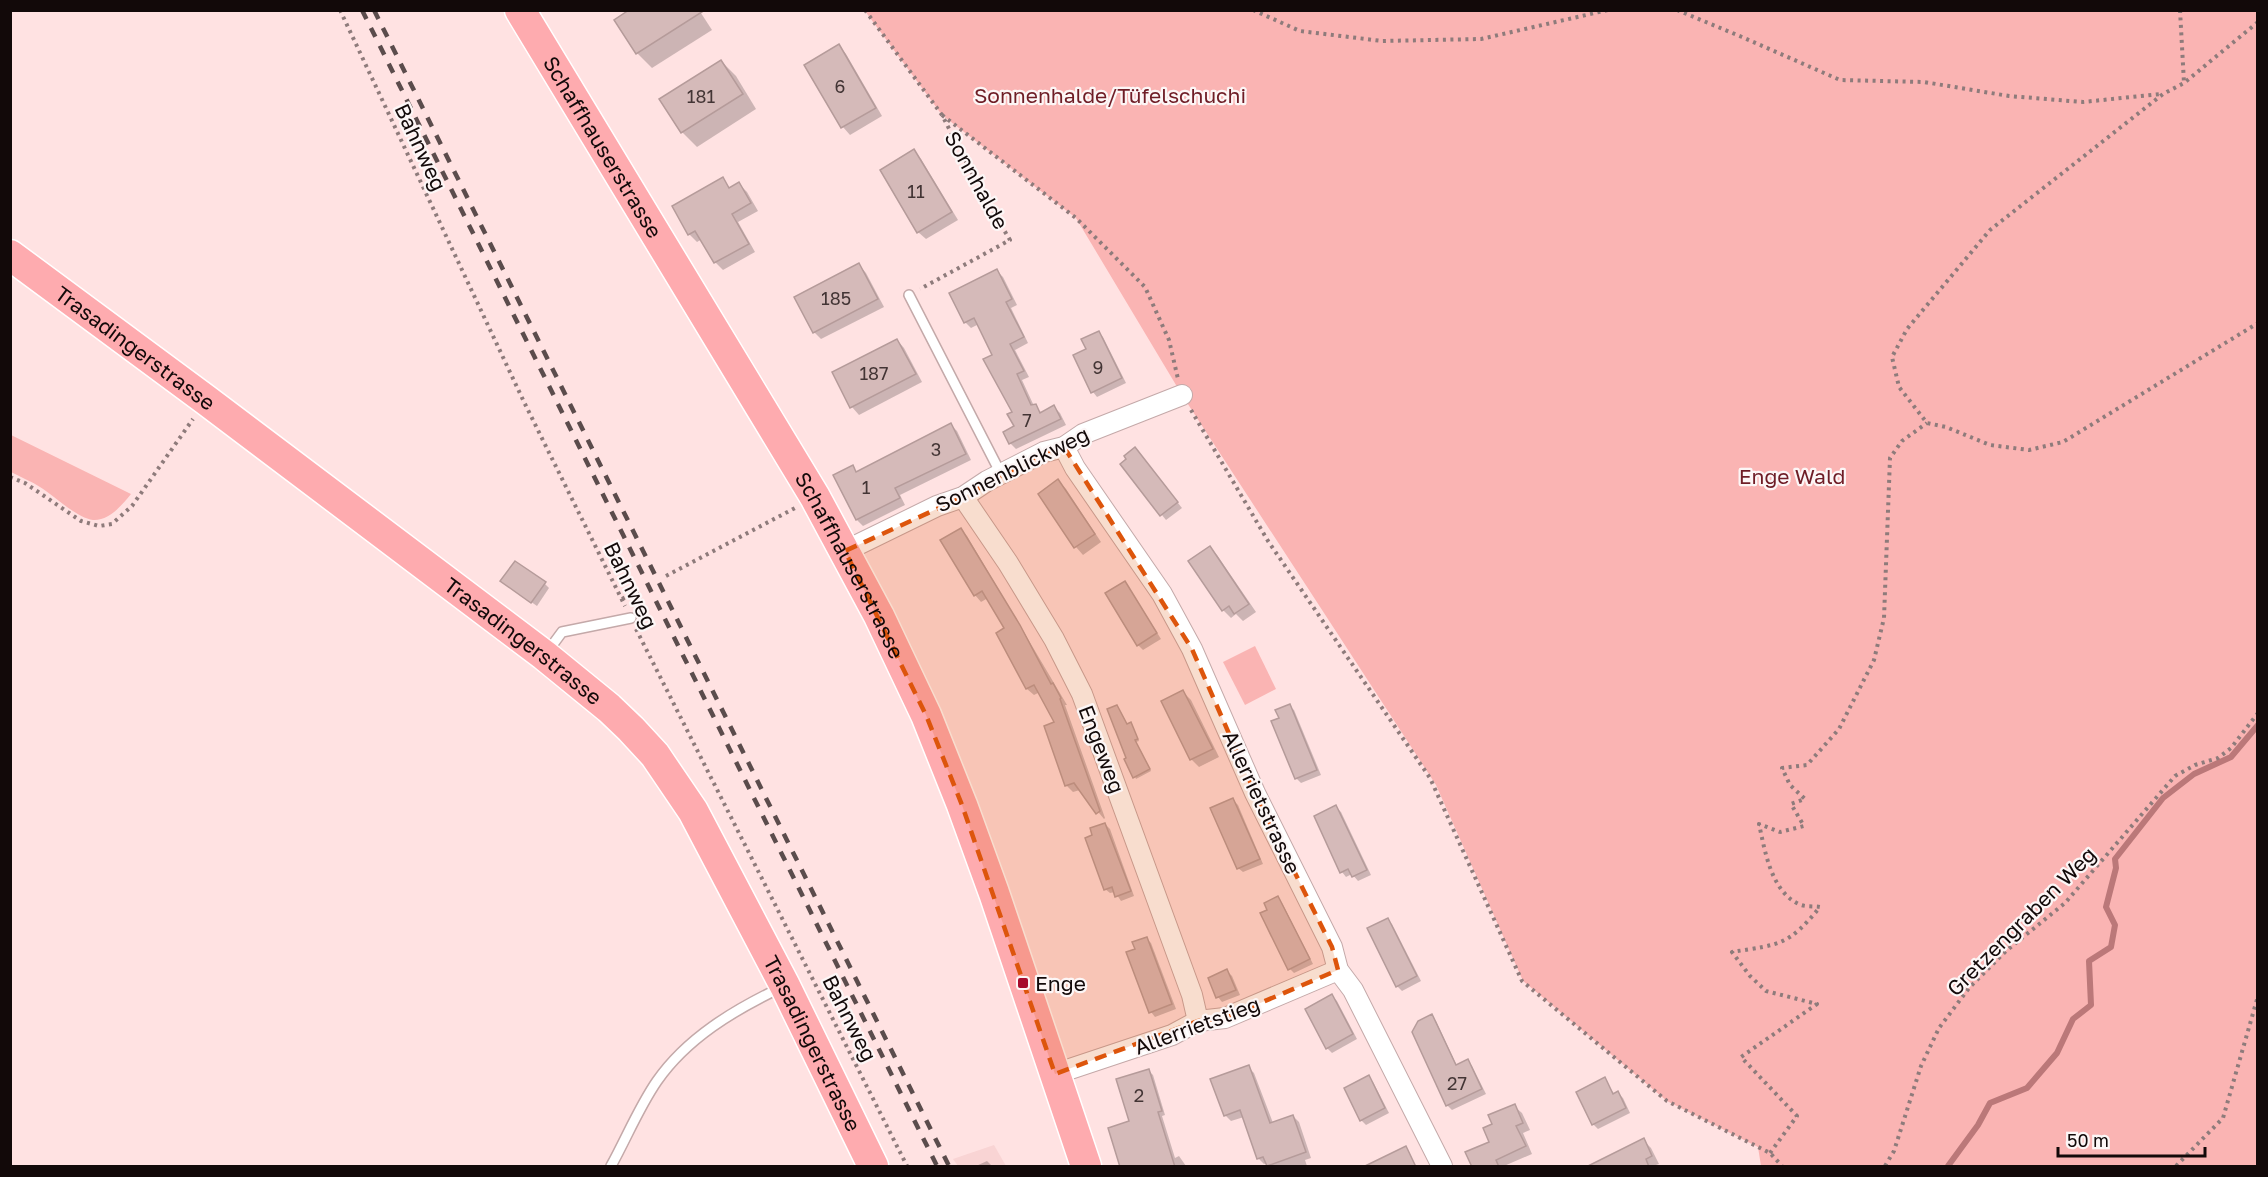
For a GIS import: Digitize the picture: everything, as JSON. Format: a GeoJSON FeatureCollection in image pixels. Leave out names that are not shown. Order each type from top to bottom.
{"type":"FeatureCollection","features":[{"type":"Feature","properties":{"kind":"main road","name":"Schaffhauserstrasse"},"geometry":{"type":"LineString","coordinates":[[520,10],[815,497],[879,615],[926,715],[962,805],[994,892],[1086,1167]]}},
{"type":"Feature","properties":{"kind":"main road","name":"Trasadingerstrasse"},"geometry":{"type":"LineString","coordinates":[[10,255],[544,655],[609,708],[655,754],[693,811],[785,986],[873,1167]]}},
{"type":"Feature","properties":{"kind":"street","name":"Sonnenblickweg"},"geometry":{"type":"LineString","coordinates":[[845,552],[937,506],[963,497],[1044,452],[1064,447],[1083,434],[1182,395]]}},
{"type":"Feature","properties":{"kind":"street","name":"Allerrietstrasse"},"geometry":{"type":"LineString","coordinates":[[1064,447],[1075,468],[1161,594],[1192,649],[1255,793],[1332,947],[1338,970],[1353,990],[1442,1167]]}},
{"type":"Feature","properties":{"kind":"street","name":"Engeweg"},"geometry":{"type":"LineString","coordinates":[[963,497],[1008,563],[1054,639],[1082,694],[1192,995],[1198,1021]]}},
{"type":"Feature","properties":{"kind":"street","name":"Allerrietstieg"},"geometry":{"type":"LineString","coordinates":[[1054,1074],[1172,1035],[1198,1021],[1225,1017],[1338,970]]}},
{"type":"Feature","properties":{"kind":"lane"},"geometry":{"type":"LineString","coordinates":[[909,295],[1001,474]]}},
{"type":"Feature","properties":{"kind":"lane"},"geometry":{"type":"LineString","coordinates":[[544,655],[562,632],[631,618]]}},
{"type":"Feature","properties":{"kind":"lane"},"geometry":{"type":"LineString","coordinates":[[611,1167],[657,1081],[692,1042],[720,1022],[785,986]]}},
{"type":"Feature","properties":{"kind":"path","name":"Bahnweg"},"geometry":{"type":"LineString","coordinates":[[340,10],[524,402],[907,1167]]}},
{"type":"Feature","properties":{"kind":"path","name":"Sonnhalde"},"geometry":{"type":"LineString","coordinates":[[865,10],[942,116],[983,195],[1010,240],[909,295]]}},
{"type":"Feature","properties":{"kind":"path"},"geometry":{"type":"LineString","coordinates":[[1253,10],[1300,31],[1382,41],[1480,39],[1608,10]]}},
{"type":"Feature","properties":{"kind":"path"},"geometry":{"type":"LineString","coordinates":[[1677,10],[1840,80],[1924,82],[2009,96],[2083,102],[2163,94]]}},
{"type":"Feature","properties":{"kind":"path"},"geometry":{"type":"LineString","coordinates":[[2180,10],[2184,83]]}},
{"type":"Feature","properties":{"kind":"path"},"geometry":{"type":"LineString","coordinates":[[2258,22],[2184,83],[2163,94],[1990,230],[1907,329],[1892,357],[1899,387],[1927,423],[1990,445],[2029,450],[2063,442],[2258,323]]}},
{"type":"Feature","properties":{"kind":"path"},"geometry":{"type":"LineString","coordinates":[[942,116],[1076,218],[1145,287],[1169,340],[1182,395],[1268,541],[1430,778],[1522,981],[1668,1101],[1770,1153],[1782,1167]]}},
{"type":"Feature","properties":{"kind":"path"},"geometry":{"type":"LineString","coordinates":[[10,477],[25,483],[81,521],[99,526],[112,524],[132,506],[206,400]]}},
{"type":"Feature","properties":{"kind":"path"},"geometry":{"type":"LineString","coordinates":[[1770,1153],[1797,1116],[1741,1057],[1816,1004],[1766,992],[1750,976],[1732,952],[1783,943],[1800,931],[1820,907],[1801,905],[1782,891],[1768,864],[1759,824],[1780,832],[1804,826],[1791,804],[1805,799],[1790,785],[1782,768],[1807,765],[1839,729],[1874,660],[1884,618],[1890,458],[1902,441],[1927,423]]}},
{"type":"Feature","properties":{"kind":"path"},"geometry":{"type":"LineString","coordinates":[[666,576],[815,497]]}},
{"type":"Feature","properties":{"kind":"path"},"geometry":{"type":"LineString","coordinates":[[622,599],[640,590]]}},
{"type":"Feature","properties":{"kind":"path","name":"Gretzengraben Weg"},"geometry":{"type":"LineString","coordinates":[[1885,1167],[1894,1150],[1921,1066],[1939,1028],[1969,988],[2006,951],[2065,903],[2175,776],[2194,765],[2218,758],[2231,748],[2258,713]]}},
{"type":"Feature","properties":{"kind":"path"},"geometry":{"type":"LineString","coordinates":[[2176,1167],[2223,1118],[2258,996]]}},
{"type":"Feature","properties":{"kind":"highlighted area"},"geometry":{"type":"Polygon","coordinates":[[[1064,447],[1192,649],[1255,793],[1332,947],[1338,970],[1225,1018],[1198,1021],[1055,1074],[962,805],[926,715],[845,551],[963,497],[1044,452],[1064,447]]]}},
{"type":"Feature","properties":{"kind":"shaded area"},"geometry":{"type":"Polygon","coordinates":[[[994,1145],[1006,1166],[958,1166],[953,1159],[994,1145]]]}},
{"type":"Feature","properties":{"kind":"green space","name":"Enge Wald"},"geometry":{"type":"Polygon","coordinates":[[[865,11],[2257,11],[2257,1166],[1761,1166],[1758,1147],[1667,1101],[1523,981],[1436,785],[1182,395],[1076,218],[942,115],[865,11]]]}},
{"type":"Feature","properties":{"kind":"green space"},"geometry":{"type":"Polygon","coordinates":[[[10,435],[131,494],[115,511],[104,518],[93,520],[80,515],[40,487],[11,472],[10,435]]]}},
{"type":"Feature","properties":{"kind":"green space"},"geometry":{"type":"Polygon","coordinates":[[[1255,646],[1276,689],[1245,705],[1223,662],[1255,646]]]}},
{"type":"Feature","properties":{"kind":"building"},"geometry":{"type":"Polygon","coordinates":[[[629,10],[705,10],[636,54],[614,20],[629,10]]]}},
{"type":"Feature","properties":{"kind":"building"},"geometry":{"type":"Polygon","coordinates":[[[839,44],[876,108],[841,128],[804,65],[839,44]]]}},
{"type":"Feature","properties":{"kind":"building"},"geometry":{"type":"Polygon","coordinates":[[[721,60],[743,94],[681,133],[659,99],[721,60]]]}},
{"type":"Feature","properties":{"kind":"building"},"geometry":{"type":"Polygon","coordinates":[[[914,149],[952,212],[917,233],[880,170],[914,149]]]}},
{"type":"Feature","properties":{"kind":"building"},"geometry":{"type":"Polygon","coordinates":[[[723,177],[729,188],[739,182],[751,203],[732,214],[749,244],[714,263],[695,231],[688,235],[672,206],[723,177]]]}},
{"type":"Feature","properties":{"kind":"building"},"geometry":{"type":"Polygon","coordinates":[[[859,263],[878,299],[813,333],[794,297],[859,263]]]}},
{"type":"Feature","properties":{"kind":"building"},"geometry":{"type":"Polygon","coordinates":[[[997,269],[1012,299],[1006,302],[1024,337],[1010,344],[1024,371],[1017,374],[1031,405],[1036,404],[1040,413],[1054,405],[1061,419],[1009,444],[1003,432],[1014,426],[1007,414],[1012,412],[983,359],[992,355],[974,318],[964,323],[949,293],[997,269]]]}},
{"type":"Feature","properties":{"kind":"building"},"geometry":{"type":"Polygon","coordinates":[[[1099,331],[1122,378],[1091,393],[1073,355],[1086,349],[1081,339],[1099,331]]]}},
{"type":"Feature","properties":{"kind":"building"},"geometry":{"type":"Polygon","coordinates":[[[897,339],[916,374],[850,408],[832,372],[897,339]]]}},
{"type":"Feature","properties":{"kind":"building"},"geometry":{"type":"Polygon","coordinates":[[[951,423],[966,454],[895,488],[900,498],[856,520],[833,475],[853,465],[856,472],[951,423]]]}},
{"type":"Feature","properties":{"kind":"building"},"geometry":{"type":"Polygon","coordinates":[[[1135,447],[1178,502],[1160,516],[1120,464],[1126,459],[1124,456],[1135,447]]]}},
{"type":"Feature","properties":{"kind":"building"},"geometry":{"type":"Polygon","coordinates":[[[1058,479],[1095,534],[1074,548],[1038,494],[1058,479]]]}},
{"type":"Feature","properties":{"kind":"building"},"geometry":{"type":"Polygon","coordinates":[[[961,528],[1061,698],[1100,811],[1096,814],[1074,783],[1065,786],[1044,726],[1054,722],[1034,685],[1026,689],[996,633],[1004,628],[982,591],[974,596],[940,540],[961,528]]]}},
{"type":"Feature","properties":{"kind":"building"},"geometry":{"type":"Polygon","coordinates":[[[1210,546],[1249,604],[1234,614],[1229,606],[1222,611],[1188,561],[1210,546]]]}},
{"type":"Feature","properties":{"kind":"building"},"geometry":{"type":"Polygon","coordinates":[[[515,561],[546,582],[531,603],[500,581],[515,561]]]}},
{"type":"Feature","properties":{"kind":"building"},"geometry":{"type":"Polygon","coordinates":[[[1125,581],[1157,633],[1137,646],[1105,593],[1125,581]]]}},
{"type":"Feature","properties":{"kind":"building"},"geometry":{"type":"Polygon","coordinates":[[[1183,690],[1213,749],[1190,760],[1161,701],[1183,690]]]}},
{"type":"Feature","properties":{"kind":"building"},"geometry":{"type":"Polygon","coordinates":[[[1290,704],[1317,770],[1295,779],[1271,721],[1279,718],[1275,710],[1290,704]]]}},
{"type":"Feature","properties":{"kind":"building"},"geometry":{"type":"Polygon","coordinates":[[[1117,705],[1127,724],[1131,722],[1138,739],[1135,740],[1150,769],[1133,778],[1107,709],[1117,705]]]}},
{"type":"Feature","properties":{"kind":"building"},"geometry":{"type":"Polygon","coordinates":[[[1233,798],[1260,859],[1237,869],[1210,808],[1233,798]]]}},
{"type":"Feature","properties":{"kind":"building"},"geometry":{"type":"Polygon","coordinates":[[[1336,805],[1367,870],[1352,877],[1348,869],[1340,873],[1314,816],[1336,805]]]}},
{"type":"Feature","properties":{"kind":"building"},"geometry":{"type":"Polygon","coordinates":[[[1105,823],[1131,891],[1115,897],[1112,887],[1104,890],[1085,838],[1092,835],[1090,828],[1105,823]]]}},
{"type":"Feature","properties":{"kind":"building"},"geometry":{"type":"Polygon","coordinates":[[[1278,896],[1310,959],[1288,970],[1260,913],[1267,910],[1264,903],[1278,896]]]}},
{"type":"Feature","properties":{"kind":"building"},"geometry":{"type":"Polygon","coordinates":[[[1388,918],[1417,976],[1396,987],[1367,928],[1388,918]]]}},
{"type":"Feature","properties":{"kind":"building"},"geometry":{"type":"Polygon","coordinates":[[[1147,937],[1172,1004],[1149,1013],[1126,952],[1135,949],[1132,942],[1147,937]]]}},
{"type":"Feature","properties":{"kind":"building"},"geometry":{"type":"Polygon","coordinates":[[[1227,969],[1236,990],[1216,998],[1208,978],[1227,969]]]}},
{"type":"Feature","properties":{"kind":"building"},"geometry":{"type":"Polygon","coordinates":[[[1332,994],[1353,1034],[1326,1049],[1305,1009],[1332,994]]]}},
{"type":"Feature","properties":{"kind":"building"},"geometry":{"type":"Polygon","coordinates":[[[1432,1014],[1456,1065],[1468,1059],[1482,1089],[1446,1106],[1412,1032],[1418,1021],[1432,1014]]]}},
{"type":"Feature","properties":{"kind":"building"},"geometry":{"type":"Polygon","coordinates":[[[1249,1065],[1270,1123],[1293,1115],[1306,1152],[1267,1166],[1263,1157],[1257,1159],[1240,1110],[1224,1116],[1210,1079],[1249,1065]]]}},
{"type":"Feature","properties":{"kind":"building"},"geometry":{"type":"Polygon","coordinates":[[[1149,1069],[1162,1111],[1158,1112],[1175,1167],[1120,1167],[1108,1128],[1129,1121],[1116,1079],[1149,1069]]]}},
{"type":"Feature","properties":{"kind":"building"},"geometry":{"type":"Polygon","coordinates":[[[1369,1075],[1385,1108],[1360,1121],[1344,1088],[1369,1075]]]}},
{"type":"Feature","properties":{"kind":"building"},"geometry":{"type":"Polygon","coordinates":[[[1605,1077],[1613,1094],[1618,1091],[1626,1108],[1592,1125],[1576,1092],[1605,1077]]]}},
{"type":"Feature","properties":{"kind":"building"},"geometry":{"type":"Polygon","coordinates":[[[1515,1104],[1523,1123],[1516,1126],[1526,1146],[1496,1160],[1499,1167],[1472,1167],[1465,1152],[1489,1142],[1483,1128],[1492,1124],[1488,1115],[1515,1104]]]}},
{"type":"Feature","properties":{"kind":"building"},"geometry":{"type":"Polygon","coordinates":[[[1644,1138],[1652,1156],[1646,1159],[1649,1167],[1586,1167],[1644,1138]]]}},
{"type":"Feature","properties":{"kind":"building"},"geometry":{"type":"Polygon","coordinates":[[[1406,1146],[1416,1167],[1363,1167],[1406,1146]]]}},
{"type":"Feature","properties":{"kind":"waterway"},"geometry":{"type":"LineString","coordinates":[[1948,1166],[1978,1125],[1990,1103],[2027,1088],[2057,1053],[2073,1019],[2091,1005],[2089,961],[2111,947],[2115,925],[2106,907],[2116,868],[2115,859],[2163,798],[2194,774],[2231,757],[2258,725]]}},
{"type":"Feature","properties":{"kind":"railway"},"geometry":{"type":"LineString","coordinates":[[362,10],[937,1166]]}},
{"type":"Feature","properties":{"kind":"railway"},"geometry":{"type":"LineString","coordinates":[[374,10],[949,1166]]}},
{"type":"Feature","properties":{"kind":"place","name":"Enge"},"geometry":{"type":"Point","coordinates":[1023,983]}},
{"type":"Feature","properties":{"kind":"park label","name":"Sonnenhalde/Tüfelschuchi"},"geometry":{"type":"Point","coordinates":[1110,95]}}]}
